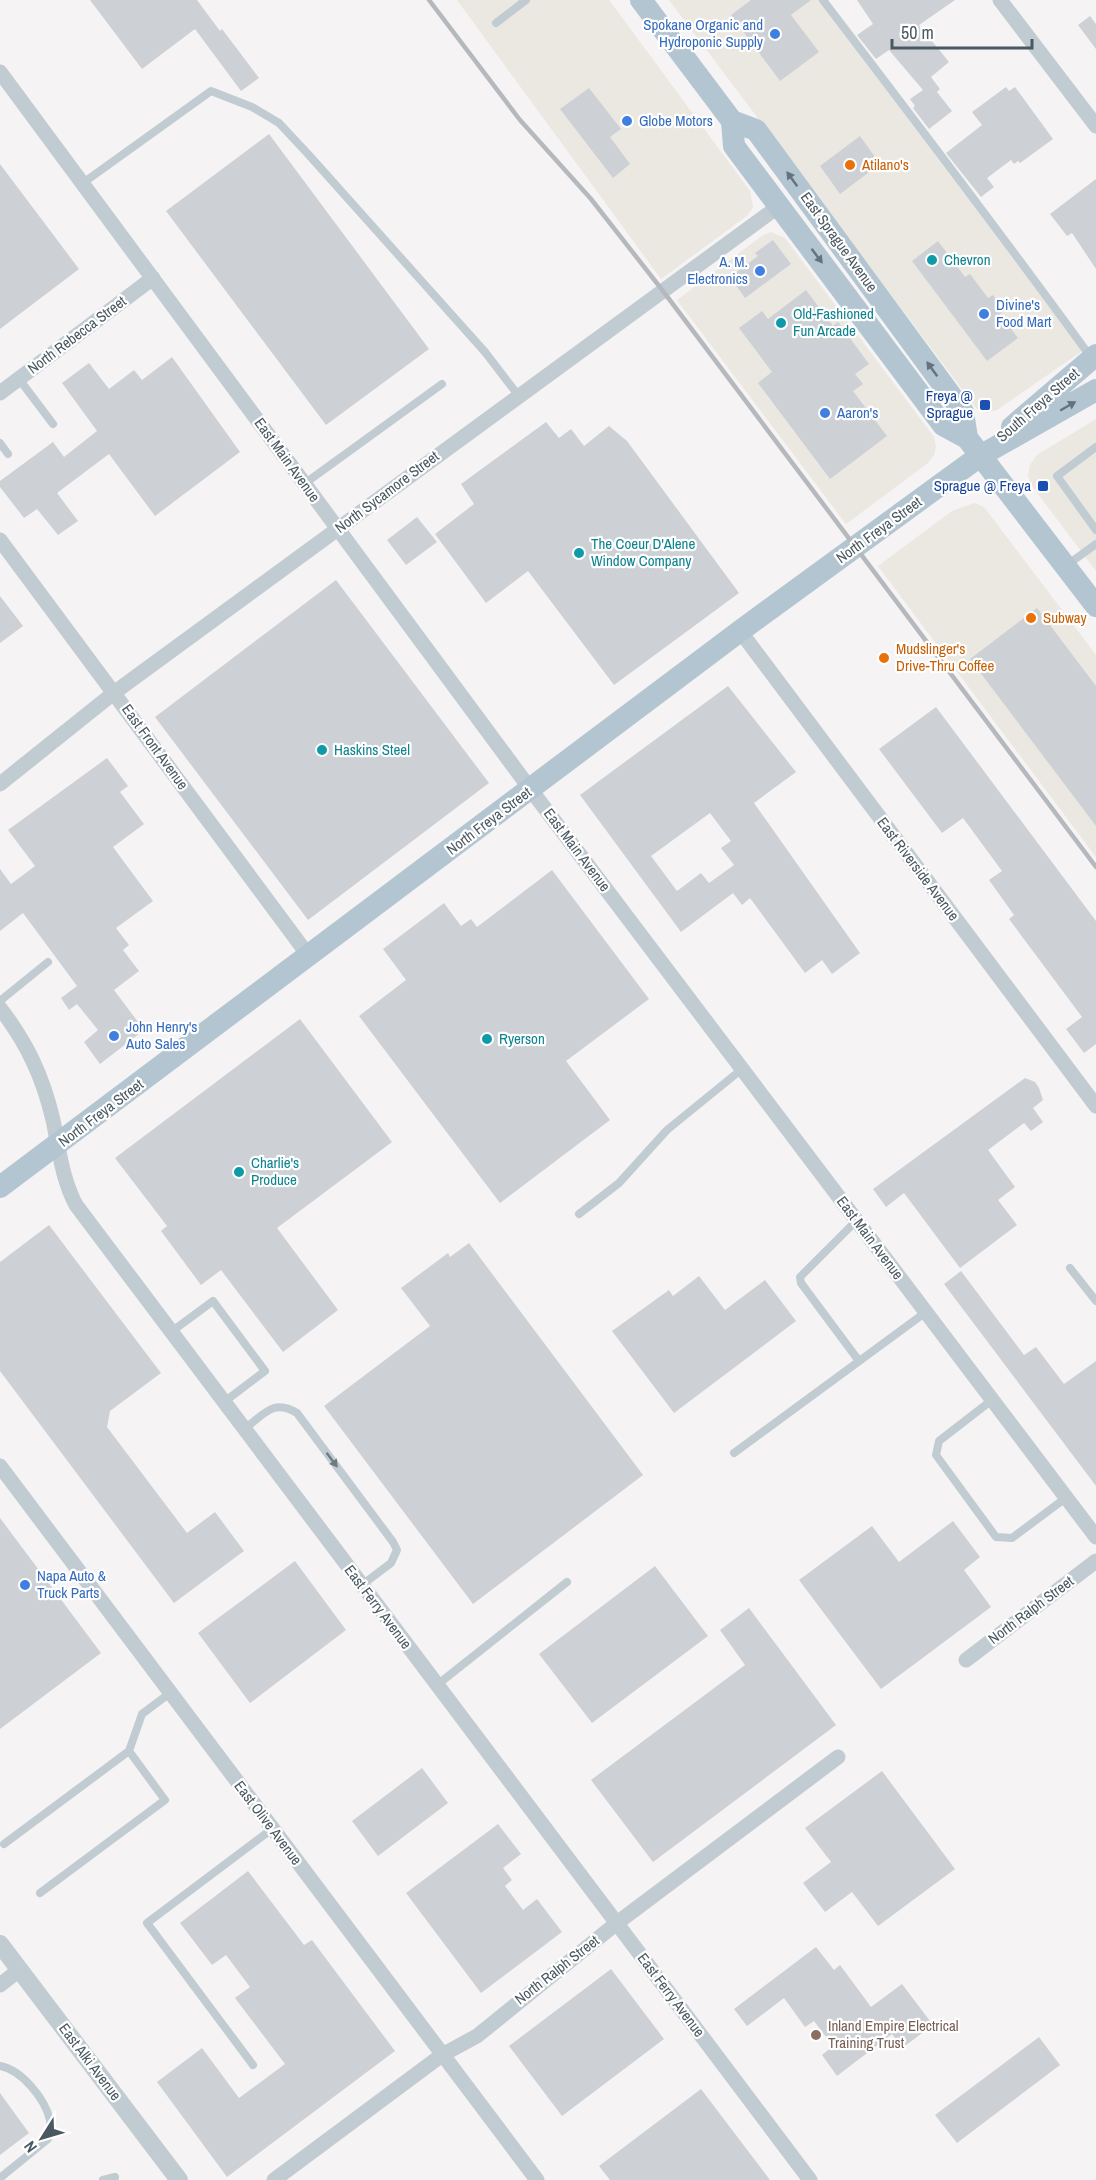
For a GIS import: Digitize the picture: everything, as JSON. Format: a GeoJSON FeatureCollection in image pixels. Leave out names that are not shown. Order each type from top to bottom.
{"type":"FeatureCollection","features":[{"type":"Feature","properties":{"kind":"main road","name":"East Sprague Avenue"},"geometry":{"type":"LineString","coordinates":[[641,0],[732,121],[734,146],[943,425],[974,447],[1096,606]]}},
{"type":"Feature","properties":{"kind":"main road","name":"East Sprague Avenue"},"geometry":{"type":"LineString","coordinates":[[732,121],[756,130],[963,412],[974,447]]}},
{"type":"Feature","properties":{"kind":"main road","name":"South Freya Street"},"geometry":{"type":"LineString","coordinates":[[974,447],[1094,357]]}},
{"type":"Feature","properties":{"kind":"main road"},"geometry":{"type":"LineString","coordinates":[[974,447],[1096,390]]}},
{"type":"Feature","properties":{"kind":"main road","name":"North Freya Street"},"geometry":{"type":"LineString","coordinates":[[0,1187],[740,632],[974,447]]}},
{"type":"Feature","properties":{"kind":"street"},"geometry":{"type":"LineString","coordinates":[[1000,0],[1096,126]]}},
{"type":"Feature","properties":{"kind":"street","name":"East Main Avenue"},"geometry":{"type":"LineString","coordinates":[[0,72],[531,790],[1096,1537]]}},
{"type":"Feature","properties":{"kind":"street","name":"North Sycamore Street"},"geometry":{"type":"LineString","coordinates":[[0,784],[115,692],[779,206]]}},
{"type":"Feature","properties":{"kind":"street","name":"North Rebecca Street"},"geometry":{"type":"LineString","coordinates":[[0,393],[153,278]]}},
{"type":"Feature","properties":{"kind":"street","name":"East Front Avenue"},"geometry":{"type":"LineString","coordinates":[[0,540],[308,955]]}},
{"type":"Feature","properties":{"kind":"street","name":"East Riverside Avenue"},"geometry":{"type":"LineString","coordinates":[[740,632],[1096,1106]]}},
{"type":"Feature","properties":{"kind":"street","name":"East Ferry Avenue"},"geometry":{"type":"LineString","coordinates":[[0,1008],[29,1049],[38,1068],[67,1188],[76,1205],[810,2180]]}},
{"type":"Feature","properties":{"kind":"street","name":"East Olive Avenue"},"geometry":{"type":"LineString","coordinates":[[0,1466],[537,2180]]}},
{"type":"Feature","properties":{"kind":"street","name":"North Ralph Street"},"geometry":{"type":"LineString","coordinates":[[966,1660],[1096,1560]]}},
{"type":"Feature","properties":{"kind":"street","name":"North Ralph Street"},"geometry":{"type":"LineString","coordinates":[[276,2179],[442,2055],[477,2036],[617,1923],[838,1757]]}},
{"type":"Feature","properties":{"kind":"street","name":"East Alki Avenue"},"geometry":{"type":"LineString","coordinates":[[0,1944],[180,2180]]}},
{"type":"Feature","properties":{"kind":"street"},"geometry":{"type":"LineString","coordinates":[[0,1985],[20,1970]]}},
{"type":"Feature","properties":{"kind":"lane"},"geometry":{"type":"LineString","coordinates":[[496,22],[526,0]]}},
{"type":"Feature","properties":{"kind":"lane"},"geometry":{"type":"LineString","coordinates":[[823,0],[894,97],[988,216],[1094,357]]}},
{"type":"Feature","properties":{"kind":"lane"},"geometry":{"type":"LineString","coordinates":[[83,183],[211,91],[252,107],[279,123],[309,154],[485,352],[518,395]]}},
{"type":"Feature","properties":{"kind":"lane"},"geometry":{"type":"LineString","coordinates":[[19,379],[53,424]]}},
{"type":"Feature","properties":{"kind":"lane"},"geometry":{"type":"LineString","coordinates":[[304,484],[442,384]]}},
{"type":"Feature","properties":{"kind":"lane"},"geometry":{"type":"LineString","coordinates":[[0,443],[8,454]]}},
{"type":"Feature","properties":{"kind":"lane"},"geometry":{"type":"LineString","coordinates":[[1096,447],[1057,476],[1096,530]]}},
{"type":"Feature","properties":{"kind":"lane"},"geometry":{"type":"LineString","coordinates":[[1066,566],[1096,544]]}},
{"type":"Feature","properties":{"kind":"lane"},"geometry":{"type":"LineString","coordinates":[[0,1001],[48,962]]}},
{"type":"Feature","properties":{"kind":"lane"},"geometry":{"type":"LineString","coordinates":[[579,1214],[619,1183],[667,1130],[742,1069]]}},
{"type":"Feature","properties":{"kind":"lane"},"geometry":{"type":"LineString","coordinates":[[857,1220],[800,1278],[801,1283],[859,1361]]}},
{"type":"Feature","properties":{"kind":"lane"},"geometry":{"type":"LineString","coordinates":[[1070,1268],[1096,1301]]}},
{"type":"Feature","properties":{"kind":"lane"},"geometry":{"type":"LineString","coordinates":[[171,1332],[213,1301],[265,1371],[224,1402]]}},
{"type":"Feature","properties":{"kind":"lane"},"geometry":{"type":"LineString","coordinates":[[734,1453],[926,1312]]}},
{"type":"Feature","properties":{"kind":"lane"},"geometry":{"type":"LineString","coordinates":[[992,1400],[939,1441],[936,1455],[996,1537],[1012,1538],[1066,1497]]}},
{"type":"Feature","properties":{"kind":"lane"},"geometry":{"type":"LineString","coordinates":[[244,1429],[277,1405],[285,1406],[297,1413],[397,1550],[391,1563],[362,1585]]}},
{"type":"Feature","properties":{"kind":"lane"},"geometry":{"type":"LineString","coordinates":[[437,1685],[567,1582]]}},
{"type":"Feature","properties":{"kind":"lane"},"geometry":{"type":"LineString","coordinates":[[4,1844],[129,1751],[142,1713],[170,1693]]}},
{"type":"Feature","properties":{"kind":"lane"},"geometry":{"type":"LineString","coordinates":[[40,1893],[165,1800],[129,1751]]}},
{"type":"Feature","properties":{"kind":"lane"},"geometry":{"type":"LineString","coordinates":[[254,2065],[147,1923],[272,1829]]}},
{"type":"Feature","properties":{"kind":"lane"},"geometry":{"type":"LineString","coordinates":[[0,2066],[19,2074],[43,2104],[51,2122],[48,2139],[0,2178]]}},
{"type":"Feature","properties":{"kind":"lane"},"geometry":{"type":"LineString","coordinates":[[104,2180],[115,2177]]}},
{"type":"Feature","properties":{"kind":"shaded area"},"geometry":{"type":"Polygon","coordinates":[[[457,0],[609,0],[750,191],[753,207],[748,215],[661,279],[457,0]]]}},
{"type":"Feature","properties":{"kind":"shaded area"},"geometry":{"type":"Polygon","coordinates":[[[669,0],[826,0],[1088,347],[997,410],[986,413],[977,409],[669,0]]]}},
{"type":"Feature","properties":{"kind":"shaded area"},"geometry":{"type":"Polygon","coordinates":[[[771,232],[785,238],[934,437],[936,446],[934,455],[928,463],[846,524],[677,300],[763,235],[771,232]]]}},
{"type":"Feature","properties":{"kind":"shaded area"},"geometry":{"type":"Polygon","coordinates":[[[1096,419],[1096,571],[1032,486],[1028,476],[1030,465],[1037,455],[1096,419]]]}},
{"type":"Feature","properties":{"kind":"shaded area"},"geometry":{"type":"Polygon","coordinates":[[[974,503],[984,507],[1096,655],[1096,857],[878,566],[952,511],[974,503]]]}},
{"type":"Feature","properties":{"kind":"building"},"geometry":{"type":"Polygon","coordinates":[[[90,0],[197,0],[259,78],[241,91],[195,29],[142,69],[90,0]]]}},
{"type":"Feature","properties":{"kind":"building","name":"Spokane Organic and Hydroponic Supply"},"geometry":{"type":"Polygon","coordinates":[[[751,0],[811,0],[791,15],[819,52],[780,81],[731,15],[751,0]]]}},
{"type":"Feature","properties":{"kind":"building"},"geometry":{"type":"Polygon","coordinates":[[[857,0],[955,0],[919,25],[949,62],[931,77],[940,89],[937,92],[952,111],[929,129],[913,108],[915,106],[910,99],[923,90],[889,50],[876,59],[857,35],[873,24],[857,0]]]}},
{"type":"Feature","properties":{"kind":"building"},"geometry":{"type":"Polygon","coordinates":[[[1090,16],[1096,24],[1096,49],[1078,25],[1090,16]]]}},
{"type":"Feature","properties":{"kind":"building"},"geometry":{"type":"Polygon","coordinates":[[[1006,87],[1009,91],[1015,87],[1053,139],[1020,163],[1018,161],[1014,164],[1011,160],[987,178],[994,187],[981,197],[946,153],[982,125],[972,112],[1006,87]]]}},
{"type":"Feature","properties":{"kind":"building"},"geometry":{"type":"Polygon","coordinates":[[[589,88],[621,129],[610,137],[630,164],[613,178],[560,109],[589,88]]]}},
{"type":"Feature","properties":{"kind":"building"},"geometry":{"type":"Polygon","coordinates":[[[269,134],[429,349],[326,425],[166,211],[269,134]]]}},
{"type":"Feature","properties":{"kind":"building","name":"Atilano's"},"geometry":{"type":"Polygon","coordinates":[[[860,136],[880,164],[840,194],[820,166],[860,136]]]}},
{"type":"Feature","properties":{"kind":"building"},"geometry":{"type":"Polygon","coordinates":[[[0,164],[79,269],[0,329],[0,164]]]}},
{"type":"Feature","properties":{"kind":"building"},"geometry":{"type":"Polygon","coordinates":[[[1096,179],[1096,269],[1072,233],[1067,236],[1050,214],[1096,179]]]}},
{"type":"Feature","properties":{"kind":"building","name":"A. M. Electronics"},"geometry":{"type":"Polygon","coordinates":[[[773,240],[791,264],[745,298],[730,277],[758,256],[755,253],[773,240]]]}},
{"type":"Feature","properties":{"kind":"building","name":"Chevron"},"geometry":{"type":"Polygon","coordinates":[[[938,241],[965,277],[970,274],[988,298],[993,295],[1004,310],[1000,314],[1018,338],[987,361],[912,261],[938,241]]]}},
{"type":"Feature","properties":{"kind":"building","name":"Aaron's"},"geometry":{"type":"Polygon","coordinates":[[[806,290],[833,326],[838,322],[869,364],[855,374],[863,384],[853,391],[887,436],[830,479],[758,383],[772,372],[739,328],[762,311],[768,319],[806,290]]]}},
{"type":"Feature","properties":{"kind":"building"},"geometry":{"type":"Polygon","coordinates":[[[172,357],[240,452],[155,516],[109,454],[57,493],[78,521],[58,535],[37,509],[24,518],[0,487],[0,481],[53,442],[64,457],[97,431],[62,383],[89,363],[109,389],[134,370],[142,380],[172,357]]]}},
{"type":"Feature","properties":{"kind":"building","name":"The Coeur D'Alene Window Company"},"geometry":{"type":"Polygon","coordinates":[[[546,422],[559,438],[571,429],[584,446],[609,426],[627,441],[739,593],[614,685],[528,571],[486,603],[435,534],[474,504],[461,484],[546,422]]]}},
{"type":"Feature","properties":{"kind":"building"},"geometry":{"type":"Polygon","coordinates":[[[417,517],[437,542],[406,565],[387,540],[417,517]]]}},
{"type":"Feature","properties":{"kind":"building","name":"Haskins Steel"},"geometry":{"type":"Polygon","coordinates":[[[336,580],[489,783],[308,920],[155,717],[336,580]]]}},
{"type":"Feature","properties":{"kind":"building"},"geometry":{"type":"Polygon","coordinates":[[[0,596],[23,626],[0,643],[0,596]]]}},
{"type":"Feature","properties":{"kind":"building"},"geometry":{"type":"Polygon","coordinates":[[[1037,608],[1096,686],[1096,826],[970,659],[1037,608]]]}},
{"type":"Feature","properties":{"kind":"building"},"geometry":{"type":"Polygon","coordinates":[[[728,686],[796,772],[754,803],[860,953],[832,974],[822,960],[805,973],[750,898],[742,905],[733,893],[681,932],[580,795],[728,686]],[[710,813],[651,856],[677,891],[701,873],[709,883],[734,865],[721,848],[731,841],[710,813]]]}},
{"type":"Feature","properties":{"kind":"building"},"geometry":{"type":"Polygon","coordinates":[[[936,707],[1096,921],[1096,1044],[1084,1053],[1066,1029],[1082,1017],[1009,919],[1014,915],[989,880],[1002,871],[963,818],[942,833],[879,749],[936,707]]]}},
{"type":"Feature","properties":{"kind":"building"},"geometry":{"type":"Polygon","coordinates":[[[107,758],[128,786],[120,792],[144,824],[113,847],[153,901],[116,928],[129,945],[123,950],[139,971],[114,990],[144,1030],[100,1064],[84,1042],[98,1030],[77,1004],[69,1010],[61,998],[77,986],[23,913],[0,931],[0,869],[11,884],[35,866],[8,830],[107,758]]]}},
{"type":"Feature","properties":{"kind":"building","name":"Ryerson"},"geometry":{"type":"Polygon","coordinates":[[[552,870],[649,999],[566,1061],[610,1120],[500,1203],[359,1016],[406,980],[383,949],[444,903],[461,926],[471,919],[477,927],[552,870]]]}},
{"type":"Feature","properties":{"kind":"building","name":"Charlie's Produce"},"geometry":{"type":"Polygon","coordinates":[[[300,1019],[392,1142],[277,1228],[338,1310],[283,1352],[221,1270],[201,1285],[161,1231],[167,1226],[115,1158],[300,1019]]]}},
{"type":"Feature","properties":{"kind":"building"},"geometry":{"type":"Polygon","coordinates":[[[1025,1078],[1035,1082],[1039,1088],[1043,1100],[1033,1108],[1043,1122],[1031,1131],[1024,1123],[988,1150],[1015,1187],[998,1200],[1017,1225],[960,1268],[904,1193],[886,1207],[873,1189],[1025,1078]]]}},
{"type":"Feature","properties":{"kind":"building"},"geometry":{"type":"Polygon","coordinates":[[[49,1225],[161,1373],[110,1411],[107,1427],[187,1533],[215,1512],[244,1551],[174,1603],[0,1371],[0,1262],[49,1225]]]}},
{"type":"Feature","properties":{"kind":"building"},"geometry":{"type":"Polygon","coordinates":[[[469,1243],[643,1475],[473,1604],[324,1406],[430,1326],[401,1288],[448,1253],[450,1257],[469,1243]]]}},
{"type":"Feature","properties":{"kind":"building"},"geometry":{"type":"Polygon","coordinates":[[[961,1271],[1024,1355],[1036,1347],[1064,1384],[1096,1361],[1096,1486],[944,1284],[961,1271]]]}},
{"type":"Feature","properties":{"kind":"building"},"geometry":{"type":"Polygon","coordinates":[[[699,1276],[725,1310],[765,1280],[796,1321],[674,1413],[612,1331],[669,1290],[673,1296],[699,1276]]]}},
{"type":"Feature","properties":{"kind":"building","name":"Napa Auto & Truck Parts"},"geometry":{"type":"Polygon","coordinates":[[[0,1518],[101,1653],[0,1729],[0,1518]]]}},
{"type":"Feature","properties":{"kind":"building"},"geometry":{"type":"Polygon","coordinates":[[[953,1521],[980,1557],[964,1570],[991,1607],[881,1689],[799,1580],[872,1526],[899,1562],[953,1521]]]}},
{"type":"Feature","properties":{"kind":"building"},"geometry":{"type":"Polygon","coordinates":[[[295,1561],[346,1630],[250,1703],[198,1633],[295,1561]]]}},
{"type":"Feature","properties":{"kind":"building"},"geometry":{"type":"Polygon","coordinates":[[[655,1566],[708,1636],[592,1723],[539,1654],[655,1566]]]}},
{"type":"Feature","properties":{"kind":"building"},"geometry":{"type":"Polygon","coordinates":[[[749,1608],[836,1725],[653,1862],[591,1780],[745,1665],[720,1630],[749,1608]]]}},
{"type":"Feature","properties":{"kind":"building"},"geometry":{"type":"Polygon","coordinates":[[[422,1768],[448,1803],[378,1856],[352,1821],[422,1768]]]}},
{"type":"Feature","properties":{"kind":"building"},"geometry":{"type":"Polygon","coordinates":[[[882,1771],[955,1869],[878,1926],[852,1892],[825,1912],[803,1883],[831,1862],[805,1828],[882,1771]]]}},
{"type":"Feature","properties":{"kind":"building"},"geometry":{"type":"Polygon","coordinates":[[[498,1824],[521,1854],[503,1868],[512,1880],[505,1886],[523,1910],[537,1899],[562,1932],[481,1993],[406,1893],[498,1824]]]}},
{"type":"Feature","properties":{"kind":"building"},"geometry":{"type":"Polygon","coordinates":[[[248,1871],[304,1945],[312,1940],[395,2051],[227,2177],[157,2082],[202,2048],[239,2098],[285,2064],[235,1998],[250,1987],[226,1955],[212,1965],[180,1923],[248,1871]]]}},
{"type":"Feature","properties":{"kind":"building"},"geometry":{"type":"Polygon","coordinates":[[[816,1947],[834,1970],[840,1965],[871,2007],[902,1984],[933,2025],[902,2048],[892,2034],[837,2076],[822,2055],[833,2046],[814,2021],[805,2027],[784,1998],[747,2026],[734,2009],[816,1947]]]}},
{"type":"Feature","properties":{"kind":"building"},"geometry":{"type":"Polygon","coordinates":[[[611,1969],[664,2039],[562,2116],[509,2046],[611,1969]]]}},
{"type":"Feature","properties":{"kind":"building"},"geometry":{"type":"Polygon","coordinates":[[[1039,2037],[1060,2065],[957,2143],[935,2115],[1039,2037]]]}},
{"type":"Feature","properties":{"kind":"building"},"geometry":{"type":"Polygon","coordinates":[[[701,2089],[770,2180],[610,2180],[599,2166],[701,2089]]]}},
{"type":"Feature","properties":{"kind":"building"},"geometry":{"type":"Polygon","coordinates":[[[0,2093],[29,2133],[0,2155],[0,2093]]]}},
{"type":"Feature","properties":{"kind":"railway"},"geometry":{"type":"LineString","coordinates":[[429,0],[520,120],[591,199],[663,291],[1096,867]]}},
{"type":"Feature","properties":{"kind":"place","name":"Spokane Organic and Hydroponic Supply"},"geometry":{"type":"Point","coordinates":[775,34]}},
{"type":"Feature","properties":{"kind":"place","name":"Globe Motors"},"geometry":{"type":"Point","coordinates":[627,121]}},
{"type":"Feature","properties":{"kind":"place","name":"Atilano's"},"geometry":{"type":"Point","coordinates":[850,165]}},
{"type":"Feature","properties":{"kind":"place","name":"Chevron"},"geometry":{"type":"Point","coordinates":[932,260]}},
{"type":"Feature","properties":{"kind":"place","name":"A. M. Electronics"},"geometry":{"type":"Point","coordinates":[760,271]}},
{"type":"Feature","properties":{"kind":"place","name":"Divine's Food Mart"},"geometry":{"type":"Point","coordinates":[984,314]}},
{"type":"Feature","properties":{"kind":"place","name":"Old-Fashioned Fun Arcade"},"geometry":{"type":"Point","coordinates":[781,323]}},
{"type":"Feature","properties":{"kind":"place","name":"Freya @ Sprague"},"geometry":{"type":"Point","coordinates":[985,405]}},
{"type":"Feature","properties":{"kind":"place","name":"Aaron's"},"geometry":{"type":"Point","coordinates":[825,413]}},
{"type":"Feature","properties":{"kind":"place","name":"Sprague @ Freya"},"geometry":{"type":"Point","coordinates":[1043,486]}},
{"type":"Feature","properties":{"kind":"place","name":"The Coeur D'Alene Window Company"},"geometry":{"type":"Point","coordinates":[579,553]}},
{"type":"Feature","properties":{"kind":"place","name":"Subway"},"geometry":{"type":"Point","coordinates":[1031,618]}},
{"type":"Feature","properties":{"kind":"place","name":"Mudslinger's Drive-Thru Coffee"},"geometry":{"type":"Point","coordinates":[884,658]}},
{"type":"Feature","properties":{"kind":"place","name":"Haskins Steel"},"geometry":{"type":"Point","coordinates":[322,750]}},
{"type":"Feature","properties":{"kind":"place","name":"John Henry's Auto Sales"},"geometry":{"type":"Point","coordinates":[114,1036]}},
{"type":"Feature","properties":{"kind":"place","name":"Ryerson"},"geometry":{"type":"Point","coordinates":[487,1039]}},
{"type":"Feature","properties":{"kind":"place","name":"Charlie's Produce"},"geometry":{"type":"Point","coordinates":[239,1172]}},
{"type":"Feature","properties":{"kind":"place","name":"Napa Auto & Truck Parts"},"geometry":{"type":"Point","coordinates":[25,1585]}},
{"type":"Feature","properties":{"kind":"place","name":"Inland Empire Electrical Training Trust"},"geometry":{"type":"Point","coordinates":[816,2035]}}]}
